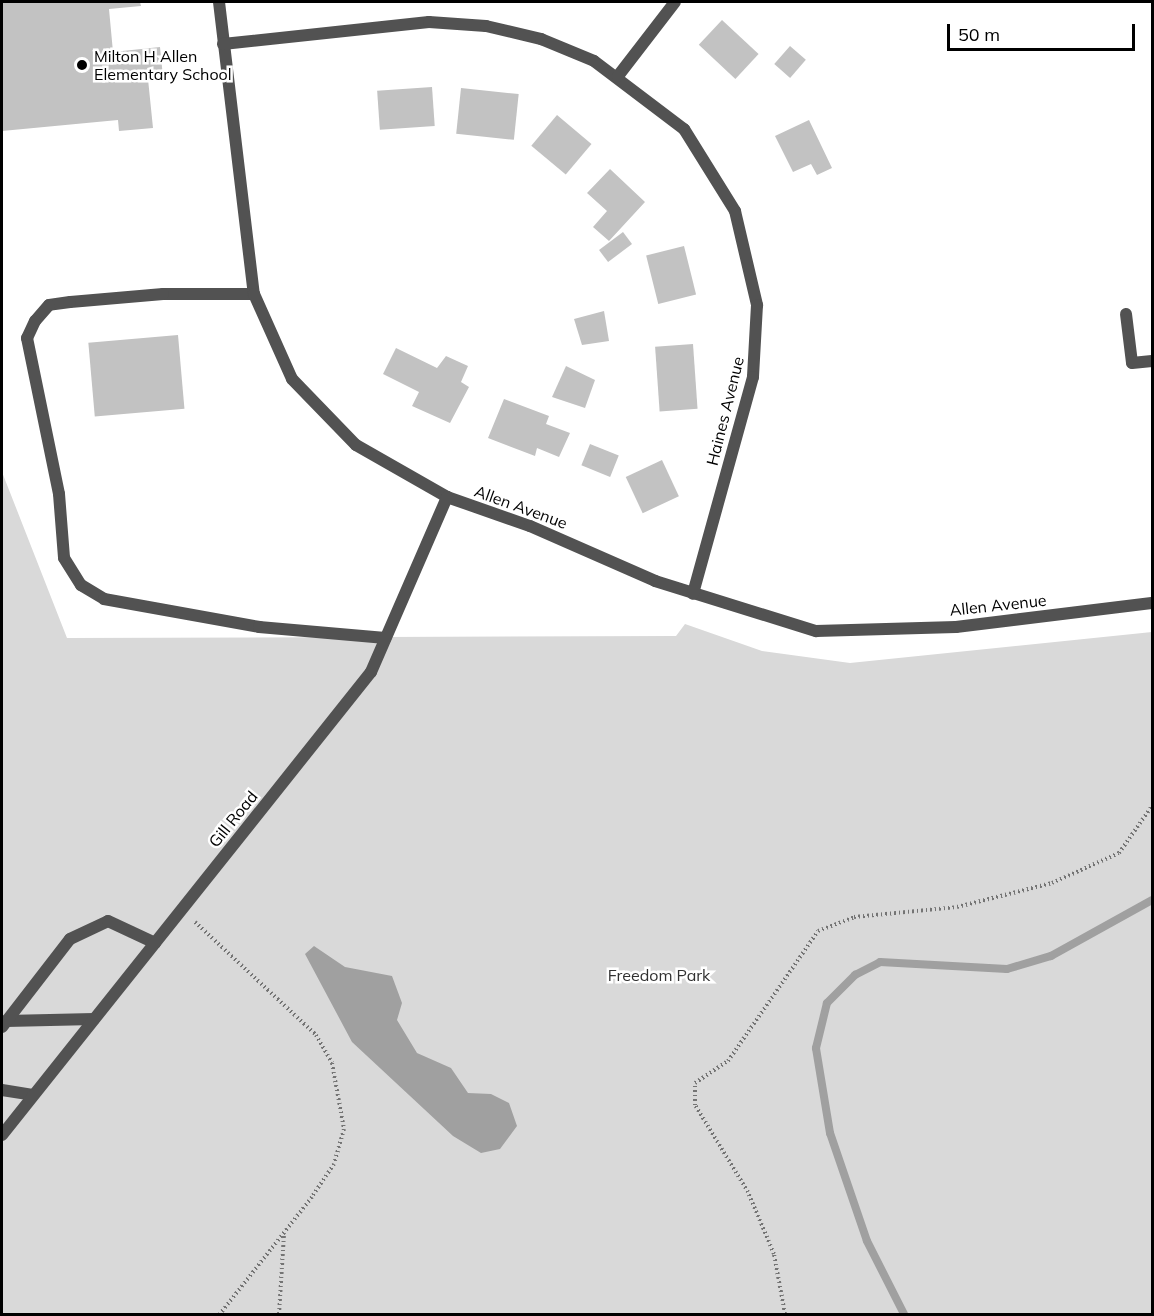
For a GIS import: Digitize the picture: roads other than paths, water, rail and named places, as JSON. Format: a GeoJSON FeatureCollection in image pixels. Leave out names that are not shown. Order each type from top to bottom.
{"type":"FeatureCollection","features":[{"type":"Feature","properties":{"kind":"street","name":"Allen Avenue"},"geometry":{"type":"LineString","coordinates":[[219,2],[254,294],[277,352],[311,403],[356,445],[447,497],[693,594],[766,618],[840,632],[956,627],[1152,603]]}},
{"type":"Feature","properties":{"kind":"street"},"geometry":{"type":"LineString","coordinates":[[618,76],[675,2]]}},
{"type":"Feature","properties":{"kind":"street","name":"Haines Avenue"},"geometry":{"type":"LineString","coordinates":[[223,44],[457,23],[541,39],[618,76],[684,129],[713,168],[738,218],[754,281],[753,377],[693,594]]}},
{"type":"Feature","properties":{"kind":"street"},"geometry":{"type":"LineString","coordinates":[[254,294],[162,294],[49,305],[35,321],[27,338],[59,494],[64,558],[81,585],[104,599],[259,627],[386,638]]}},
{"type":"Feature","properties":{"kind":"street"},"geometry":{"type":"LineString","coordinates":[[1126,314],[1132,363],[1152,361]]}},
{"type":"Feature","properties":{"kind":"street","name":"Gill Road"},"geometry":{"type":"LineString","coordinates":[[2,1135],[371,672],[447,497]]}},
{"type":"Feature","properties":{"kind":"street"},"geometry":{"type":"LineString","coordinates":[[4,1024],[70,939],[108,921],[155,943]]}},
{"type":"Feature","properties":{"kind":"street"},"geometry":{"type":"LineString","coordinates":[[4,1024],[94,1019]]}},
{"type":"Feature","properties":{"kind":"street"},"geometry":{"type":"LineString","coordinates":[[2,1090],[33,1095]]}},
{"type":"Feature","properties":{"kind":"waterway"},"geometry":{"type":"LineString","coordinates":[[904,1314],[867,1241],[830,1133],[816,1048],[827,1003],[855,975],[880,962],[1007,969],[1051,956],[1152,900]]}},
{"type":"Feature","properties":{"kind":"place","name":"Milton H Allen Elementary School"},"geometry":{"type":"Point","coordinates":[82,65]}},
{"type":"Feature","properties":{"kind":"park label","name":"Freedom Park"},"geometry":{"type":"Point","coordinates":[659,975]}}]}
